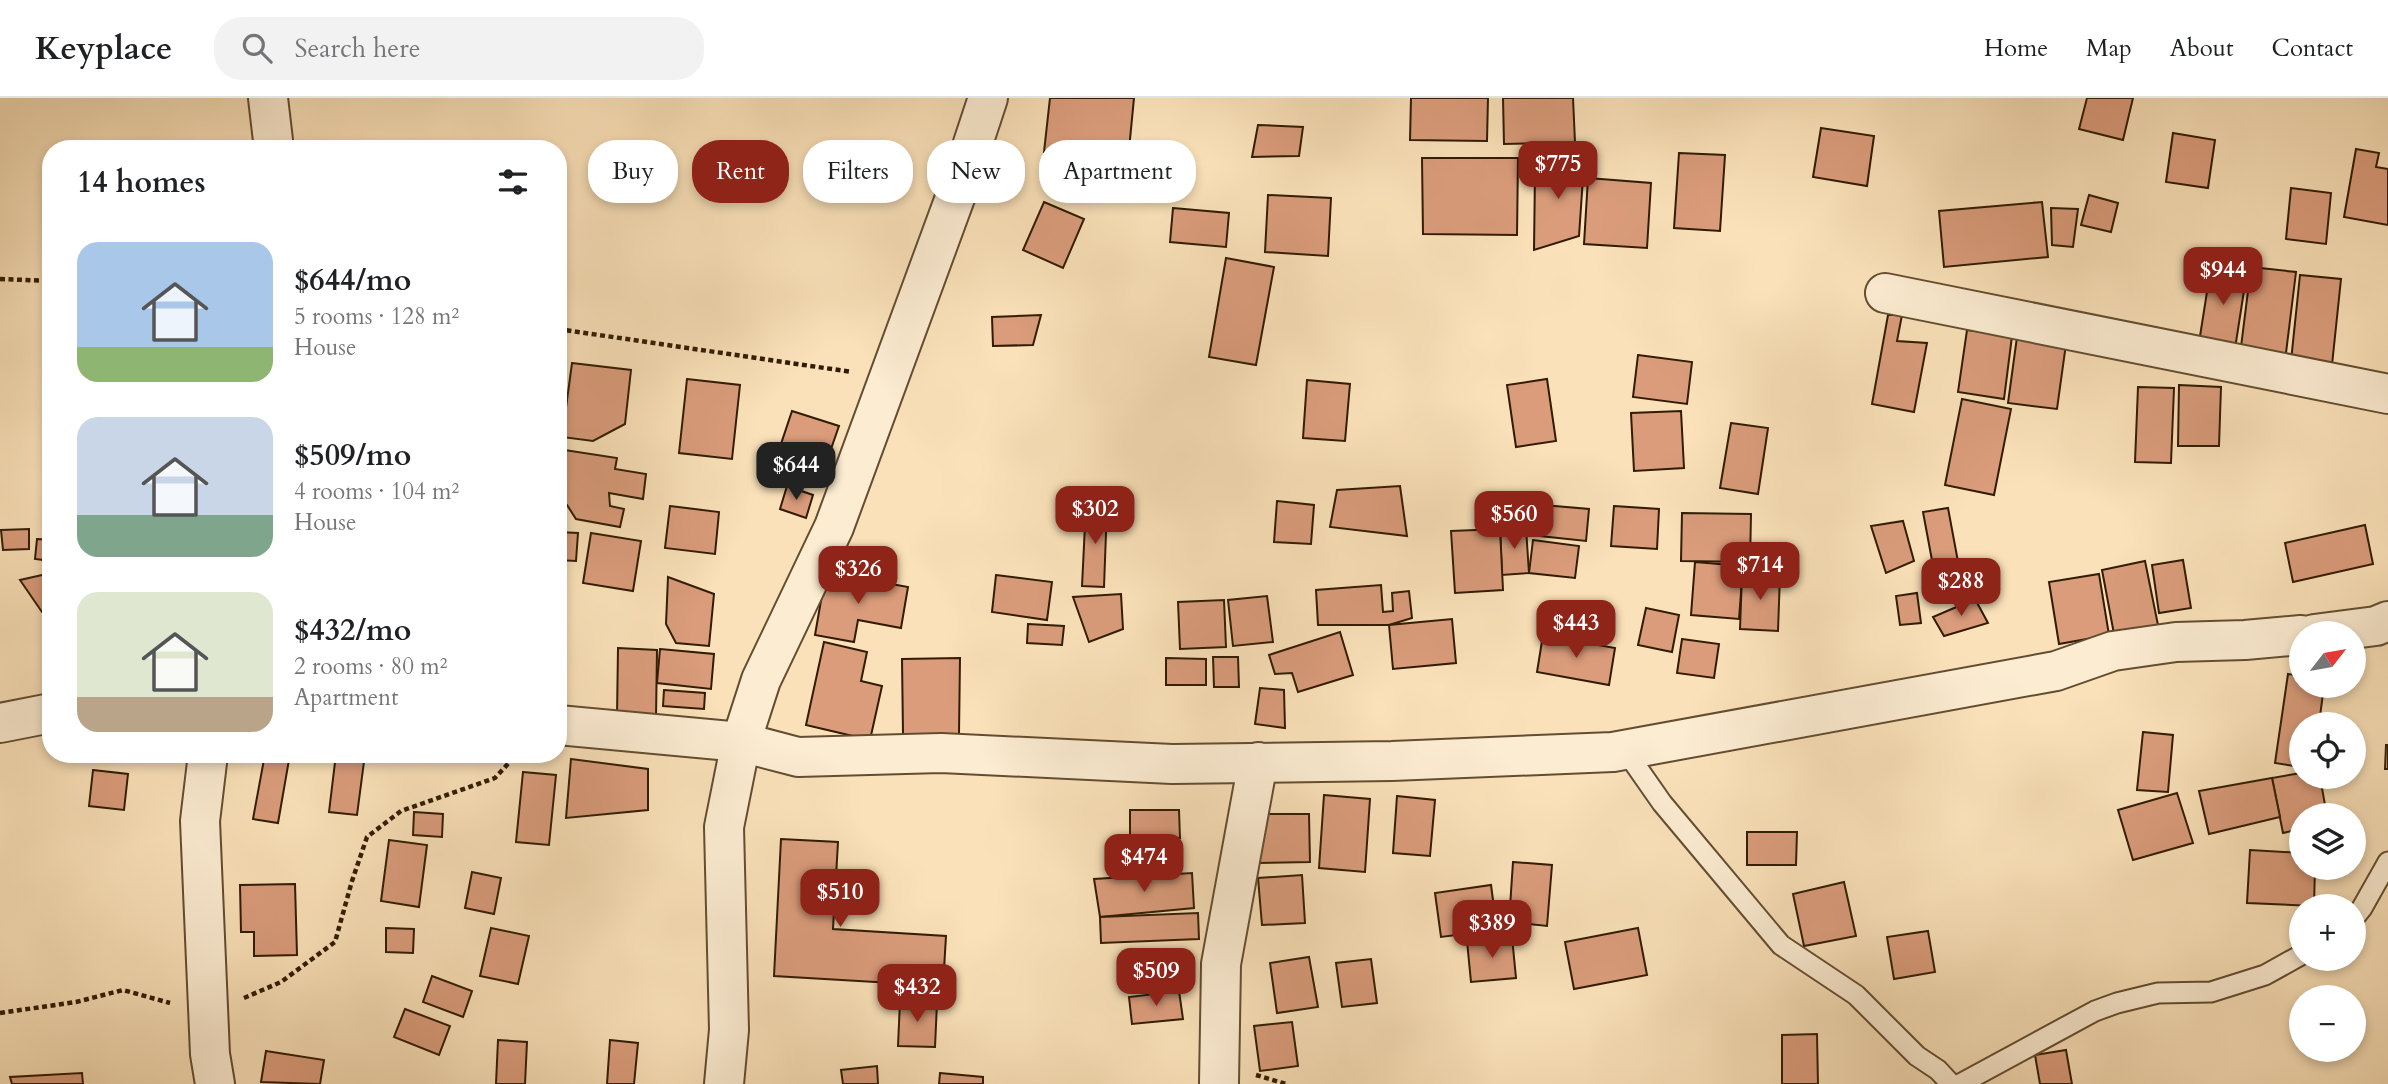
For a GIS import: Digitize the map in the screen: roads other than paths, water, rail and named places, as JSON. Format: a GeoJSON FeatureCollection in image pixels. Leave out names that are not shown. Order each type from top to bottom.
{"type":"FeatureCollection","features":[{"type":"Feature","properties":{"kind":"street"},"geometry":{"type":"LineString","coordinates":[[268,98],[273,140]]}},
{"type":"Feature","properties":{"kind":"street"},"geometry":{"type":"LineString","coordinates":[[724,1084],[729,1030],[723,827],[741,742],[761,680],[834,527],[956,195],[988,98]]}},
{"type":"Feature","properties":{"kind":"street"},"geometry":{"type":"LineString","coordinates":[[1885,293],[2388,394]]}},
{"type":"Feature","properties":{"kind":"street"},"geometry":{"type":"LineString","coordinates":[[2366,627],[2388,621]]}},
{"type":"Feature","properties":{"kind":"street"},"geometry":{"type":"LineString","coordinates":[[567,726],[741,742],[797,757],[941,753],[1172,764],[1392,761],[1625,750],[2056,671],[2113,652],[2176,642],[2289,636]]}},
{"type":"Feature","properties":{"kind":"street"},"geometry":{"type":"LineString","coordinates":[[0,723],[42,715]]}},
{"type":"Feature","properties":{"kind":"street"},"geometry":{"type":"LineString","coordinates":[[1219,1084],[1221,964],[1258,762]]}},
{"type":"Feature","properties":{"kind":"street"},"geometry":{"type":"LineString","coordinates":[[207,763],[201,821],[210,1054],[215,1084]]}},
{"type":"Feature","properties":{"kind":"lane"},"geometry":{"type":"LineString","coordinates":[[1625,750],[1662,803],[1781,945],[1856,995],[1917,1056],[1938,1070],[1951,1084]]}},
{"type":"Feature","properties":{"kind":"lane"},"geometry":{"type":"LineString","coordinates":[[2366,901],[2388,862]]}},
{"type":"Feature","properties":{"kind":"lane"},"geometry":{"type":"LineString","coordinates":[[1960,1084],[2095,1011],[2158,993],[2211,992],[2265,975],[2289,962]]}}]}
